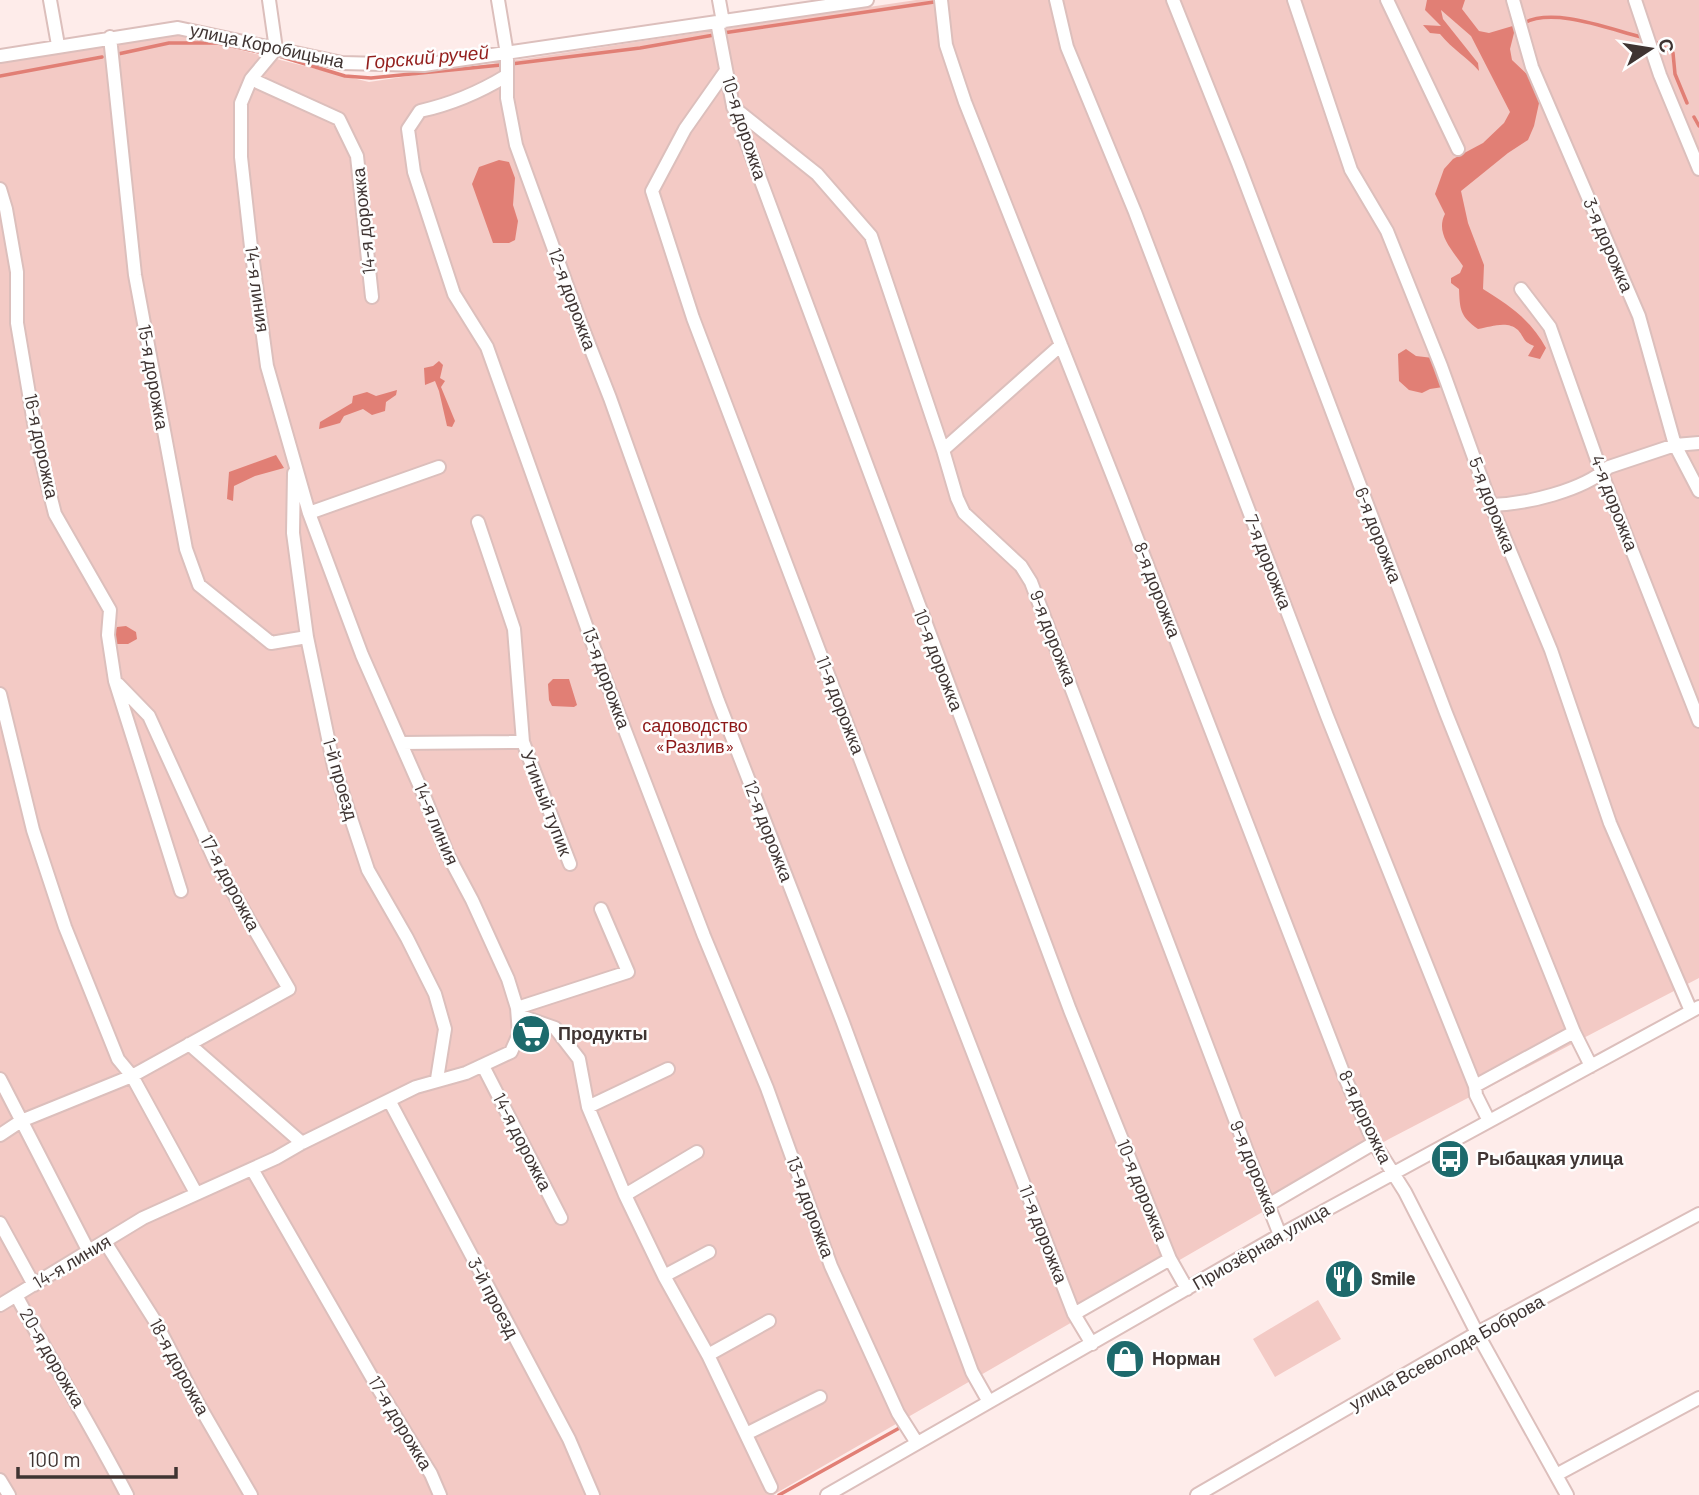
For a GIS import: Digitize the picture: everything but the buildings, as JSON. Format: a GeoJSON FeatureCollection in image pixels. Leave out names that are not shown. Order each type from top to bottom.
{"type":"FeatureCollection","features":[{"type":"Feature","properties":{"kind":"street"},"geometry":{"type":"LineString","coordinates":[[50,0],[58,45]]}},
{"type":"Feature","properties":{"kind":"street"},"geometry":{"type":"LineString","coordinates":[[269,0],[276,49]]}},
{"type":"Feature","properties":{"kind":"street","name":"12-я дорожка"},"geometry":{"type":"LineString","coordinates":[[498,0],[507,54],[507,98],[516,145],[718,701],[842,1020],[972,1372],[989,1402]]}},
{"type":"Feature","properties":{"kind":"street","name":"10-я дорожка"},"geometry":{"type":"LineString","coordinates":[[719,0],[725,72],[733,106],[1070,1010],[1170,1259],[1187,1289]]}},
{"type":"Feature","properties":{"kind":"street","name":"улица Коробицына"},"geometry":{"type":"LineString","coordinates":[[0,56],[178,27],[342,63],[424,65],[867,0]]}},
{"type":"Feature","properties":{"kind":"street","name":"8-я дорожка"},"geometry":{"type":"LineString","coordinates":[[941,0],[946,45],[965,102],[1062,345],[1341,1067],[1374,1143],[1392,1173]]}},
{"type":"Feature","properties":{"kind":"street","name":"7-я дорожка"},"geometry":{"type":"LineString","coordinates":[[1056,0],[1067,47],[1135,212],[1348,767],[1475,1086],[1476,1096],[1489,1121]]}},
{"type":"Feature","properties":{"kind":"street","name":"6-я дорожка"},"geometry":{"type":"LineString","coordinates":[[1173,0],[1238,163],[1446,713],[1574,1032],[1591,1066]]}},
{"type":"Feature","properties":{"kind":"street","name":"5-я дорожка"},"geometry":{"type":"LineString","coordinates":[[1294,0],[1351,170],[1387,231],[1441,366],[1491,505],[1551,650],[1610,823],[1695,1009]]}},
{"type":"Feature","properties":{"kind":"street"},"geometry":{"type":"LineString","coordinates":[[1387,0],[1458,149]]}},
{"type":"Feature","properties":{"kind":"street","name":"3-я дорожка"},"geometry":{"type":"LineString","coordinates":[[1513,0],[1532,67],[1639,316],[1675,445],[1699,491]]}},
{"type":"Feature","properties":{"kind":"street"},"geometry":{"type":"LineString","coordinates":[[1636,0],[1660,75],[1699,169]]}},
{"type":"Feature","properties":{"kind":"street","name":"15-я дорожка"},"geometry":{"type":"LineString","coordinates":[[110,37],[135,275],[186,549],[199,584],[271,643],[307,637]]}},
{"type":"Feature","properties":{"kind":"street","name":"14-я линия"},"geometry":{"type":"LineString","coordinates":[[0,1305],[143,1217],[252,1170],[416,1087],[483,1066],[511,1052],[519,1034],[518,1011],[508,979],[448,855],[362,655],[309,513],[267,366],[241,157],[241,103],[251,79],[276,49]]}},
{"type":"Feature","properties":{"kind":"street","name":"11-я дорожка"},"geometry":{"type":"LineString","coordinates":[[725,72],[685,129],[652,191],[693,318],[900,864],[1074,1314],[1092,1343]]}},
{"type":"Feature","properties":{"kind":"street","name":"13-я дорожка"},"geometry":{"type":"LineString","coordinates":[[506,76],[480,92],[449,105],[420,111],[408,129],[414,172],[454,294],[487,347],[603,673],[704,936],[767,1088],[831,1266],[904,1422],[917,1443]]}},
{"type":"Feature","properties":{"kind":"street","name":"14-я дорожка"},"geometry":{"type":"LineString","coordinates":[[251,79],[339,119],[357,156],[372,297]]}},
{"type":"Feature","properties":{"kind":"street","name":"9-я дорожка"},"geometry":{"type":"LineString","coordinates":[[733,106],[817,174],[872,236],[957,498],[964,513],[1021,566],[1031,582],[1280,1235]]}},
{"type":"Feature","properties":{"kind":"street","name":"16-я дорожка"},"geometry":{"type":"LineString","coordinates":[[0,189],[17,272],[17,323],[38,447],[55,514],[110,610],[108,635],[115,681],[181,891]]}},
{"type":"Feature","properties":{"kind":"street","name":"4-я дорожка"},"geometry":{"type":"LineString","coordinates":[[1521,289],[1550,327],[1602,474],[1699,721]]}},
{"type":"Feature","properties":{"kind":"street"},"geometry":{"type":"LineString","coordinates":[[943,450],[1062,345]]}},
{"type":"Feature","properties":{"kind":"street"},"geometry":{"type":"LineString","coordinates":[[1491,505],[1511,504],[1558,493],[1602,474],[1609,467],[1675,445],[1699,443]]}},
{"type":"Feature","properties":{"kind":"street","name":"1-й проезд"},"geometry":{"type":"LineString","coordinates":[[294,459],[293,533],[307,637],[334,767],[368,870],[407,937],[435,994],[446,1029],[437,1080]]}},
{"type":"Feature","properties":{"kind":"street"},"geometry":{"type":"LineString","coordinates":[[309,513],[439,467]]}},
{"type":"Feature","properties":{"kind":"street","name":"Утиный тупик"},"geometry":{"type":"LineString","coordinates":[[478,523],[514,629],[523,742],[570,864]]}},
{"type":"Feature","properties":{"kind":"street","name":"17-я дорожка"},"geometry":{"type":"LineString","coordinates":[[0,1135],[22,1121],[132,1076],[289,989],[216,863],[149,716],[115,681]]}},
{"type":"Feature","properties":{"kind":"street"},"geometry":{"type":"LineString","coordinates":[[0,694],[33,830],[65,927],[118,1059],[132,1076],[196,1193]]}},
{"type":"Feature","properties":{"kind":"street","name":"Утиный тупик"},"geometry":{"type":"LineString","coordinates":[[401,743],[523,742]]}},
{"type":"Feature","properties":{"kind":"street"},"geometry":{"type":"LineString","coordinates":[[518,1011],[628,972],[601,909]]}},
{"type":"Feature","properties":{"kind":"street","name":"Приозёрная улица"},"geometry":{"type":"LineString","coordinates":[[827,1495],[1280,1235],[1695,1009]]}},
{"type":"Feature","properties":{"kind":"street"},"geometry":{"type":"LineString","coordinates":[[518,1011],[555,1028],[579,1059],[588,1107],[625,1195],[664,1276],[708,1355],[771,1487]]}},
{"type":"Feature","properties":{"kind":"street"},"geometry":{"type":"LineString","coordinates":[[1475,1086],[1574,1032]]}},
{"type":"Feature","properties":{"kind":"street"},"geometry":{"type":"LineString","coordinates":[[189,1044],[302,1143]]}},
{"type":"Feature","properties":{"kind":"street","name":"14-я дорожка"},"geometry":{"type":"LineString","coordinates":[[483,1066],[561,1218]]}},
{"type":"Feature","properties":{"kind":"street"},"geometry":{"type":"LineString","coordinates":[[588,1107],[668,1069]]}},
{"type":"Feature","properties":{"kind":"street"},"geometry":{"type":"LineString","coordinates":[[0,1079],[89,1252]]}},
{"type":"Feature","properties":{"kind":"street","name":"3-й проезд"},"geometry":{"type":"LineString","coordinates":[[390,1102],[569,1439],[593,1495]]}},
{"type":"Feature","properties":{"kind":"street"},"geometry":{"type":"LineString","coordinates":[[1268,1205],[1374,1143]]}},
{"type":"Feature","properties":{"kind":"street"},"geometry":{"type":"LineString","coordinates":[[625,1195],[697,1152]]}},
{"type":"Feature","properties":{"kind":"street","name":"17-я дорожка"},"geometry":{"type":"LineString","coordinates":[[252,1170],[431,1474],[440,1495]]}},
{"type":"Feature","properties":{"kind":"street"},"geometry":{"type":"LineString","coordinates":[[1392,1173],[1405,1192],[1477,1333],[1567,1495]]}},
{"type":"Feature","properties":{"kind":"street","name":"улица Всеволода Боброва"},"geometry":{"type":"LineString","coordinates":[[1197,1495],[1477,1333],[1699,1214]]}},
{"type":"Feature","properties":{"kind":"street","name":"20-я дорожка"},"geometry":{"type":"LineString","coordinates":[[0,1223],[34,1285]]}},
{"type":"Feature","properties":{"kind":"street","name":"18-я дорожка"},"geometry":{"type":"LineString","coordinates":[[105,1242],[155,1321],[196,1400],[251,1495]]}},
{"type":"Feature","properties":{"kind":"street"},"geometry":{"type":"LineString","coordinates":[[664,1276],[709,1252]]}},
{"type":"Feature","properties":{"kind":"street"},"geometry":{"type":"LineString","coordinates":[[1074,1314],[1170,1259]]}},
{"type":"Feature","properties":{"kind":"street","name":"20-я дорожка"},"geometry":{"type":"LineString","coordinates":[[16,1295],[59,1376],[93,1428],[127,1495]]}},
{"type":"Feature","properties":{"kind":"street"},"geometry":{"type":"LineString","coordinates":[[708,1355],[769,1321]]}},
{"type":"Feature","properties":{"kind":"street"},"geometry":{"type":"LineString","coordinates":[[746,1434],[820,1397]]}},
{"type":"Feature","properties":{"kind":"street"},"geometry":{"type":"LineString","coordinates":[[1556,1475],[1699,1398]]}},
{"type":"Feature","properties":{"kind":"street"},"geometry":{"type":"LineString","coordinates":[[0,1480],[9,1495]]}},
{"type":"Feature","properties":{"kind":"green space","name":"садоводство «Разлив»"},"geometry":{"type":"Polygon","coordinates":[[[916,0],[1699,0],[1699,978],[1389,1139],[773,1495],[0,1495],[0,63],[179,35],[369,82],[916,0]]]}},
{"type":"Feature","properties":{"kind":"green space"},"geometry":{"type":"Polygon","coordinates":[[[1318,1300],[1341,1339],[1275,1377],[1253,1339],[1318,1300]]]}},
{"type":"Feature","properties":{"kind":"shaded area"},"geometry":{"type":"Polygon","coordinates":[[[1427,0],[1465,0],[1462,9],[1479,31],[1489,33],[1516,25],[1510,49],[1512,60],[1532,79],[1541,94],[1528,140],[1461,191],[1468,223],[1484,265],[1483,289],[1510,307],[1533,329],[1546,348],[1540,359],[1528,356],[1534,346],[1514,327],[1499,325],[1478,329],[1472,324],[1462,312],[1459,289],[1451,283],[1451,278],[1460,273],[1463,266],[1443,235],[1442,221],[1445,214],[1435,194],[1444,169],[1453,159],[1483,143],[1504,123],[1510,112],[1471,36],[1441,10],[1443,19],[1478,63],[1479,71],[1440,34],[1430,33],[1423,25],[1441,26],[1425,10],[1427,0]]]}},
{"type":"Feature","properties":{"kind":"shaded area"},"geometry":{"type":"Polygon","coordinates":[[[499,160],[509,162],[515,178],[513,205],[518,221],[515,240],[509,243],[493,243],[472,184],[479,167],[499,160]]]}},
{"type":"Feature","properties":{"kind":"shaded area"},"geometry":{"type":"Polygon","coordinates":[[[1406,349],[1416,356],[1433,358],[1443,387],[1422,393],[1409,390],[1399,381],[1398,354],[1406,349]]]}},
{"type":"Feature","properties":{"kind":"shaded area"},"geometry":{"type":"Polygon","coordinates":[[[439,361],[443,365],[440,378],[445,381],[441,387],[455,421],[452,427],[447,426],[435,381],[425,385],[424,368],[439,361]]]}},
{"type":"Feature","properties":{"kind":"shaded area"},"geometry":{"type":"Polygon","coordinates":[[[397,390],[396,395],[386,402],[385,411],[372,415],[363,409],[344,416],[340,423],[319,429],[320,422],[352,403],[353,396],[367,392],[376,396],[397,390]]]}},
{"type":"Feature","properties":{"kind":"shaded area"},"geometry":{"type":"Polygon","coordinates":[[[276,455],[284,468],[255,476],[234,486],[233,501],[227,499],[229,472],[276,455]]]}},
{"type":"Feature","properties":{"kind":"shaded area"},"geometry":{"type":"Polygon","coordinates":[[[126,626],[136,632],[137,639],[128,644],[116,644],[113,636],[117,627],[126,626]]]}},
{"type":"Feature","properties":{"kind":"shaded area"},"geometry":{"type":"Polygon","coordinates":[[[553,679],[569,679],[577,705],[552,706],[548,684],[553,679]]]}},
{"type":"Feature","properties":{"kind":"waterway","name":"Горский ручей"},"geometry":{"type":"LineString","coordinates":[[723,33],[934,2]]}},
{"type":"Feature","properties":{"kind":"waterway","name":"Горский ручей"},"geometry":{"type":"LineString","coordinates":[[1524,23],[1550,17],[1566,18],[1641,37]]}},
{"type":"Feature","properties":{"kind":"waterway","name":"Горский ручей"},"geometry":{"type":"LineString","coordinates":[[511,64],[640,48],[714,35]]}},
{"type":"Feature","properties":{"kind":"waterway","name":"Горский ручей"},"geometry":{"type":"LineString","coordinates":[[118,54],[169,43],[218,43],[263,53]]}},
{"type":"Feature","properties":{"kind":"waterway","name":"Горский ручей"},"geometry":{"type":"LineString","coordinates":[[1657,43],[1673,53],[1675,74],[1687,103]]}},
{"type":"Feature","properties":{"kind":"waterway","name":"Горский ручей"},"geometry":{"type":"LineString","coordinates":[[279,56],[345,76],[371,78],[501,65]]}},
{"type":"Feature","properties":{"kind":"waterway","name":"Горский ручей"},"geometry":{"type":"LineString","coordinates":[[0,76],[102,57]]}},
{"type":"Feature","properties":{"kind":"waterway","name":"Горский ручей"},"geometry":{"type":"LineString","coordinates":[[1694,117],[1699,126]]}},
{"type":"Feature","properties":{"kind":"waterway"},"geometry":{"type":"LineString","coordinates":[[779,1495],[903,1426]]}},
{"type":"Feature","properties":{"kind":"place","name":"Продукты"},"geometry":{"type":"Point","coordinates":[531,1034]}},
{"type":"Feature","properties":{"kind":"place","name":"Рыбацкая улица"},"geometry":{"type":"Point","coordinates":[1450,1159]}},
{"type":"Feature","properties":{"kind":"place","name":"Smile"},"geometry":{"type":"Point","coordinates":[1344,1279]}},
{"type":"Feature","properties":{"kind":"place","name":"Норман"},"geometry":{"type":"Point","coordinates":[1125,1359]}}]}
